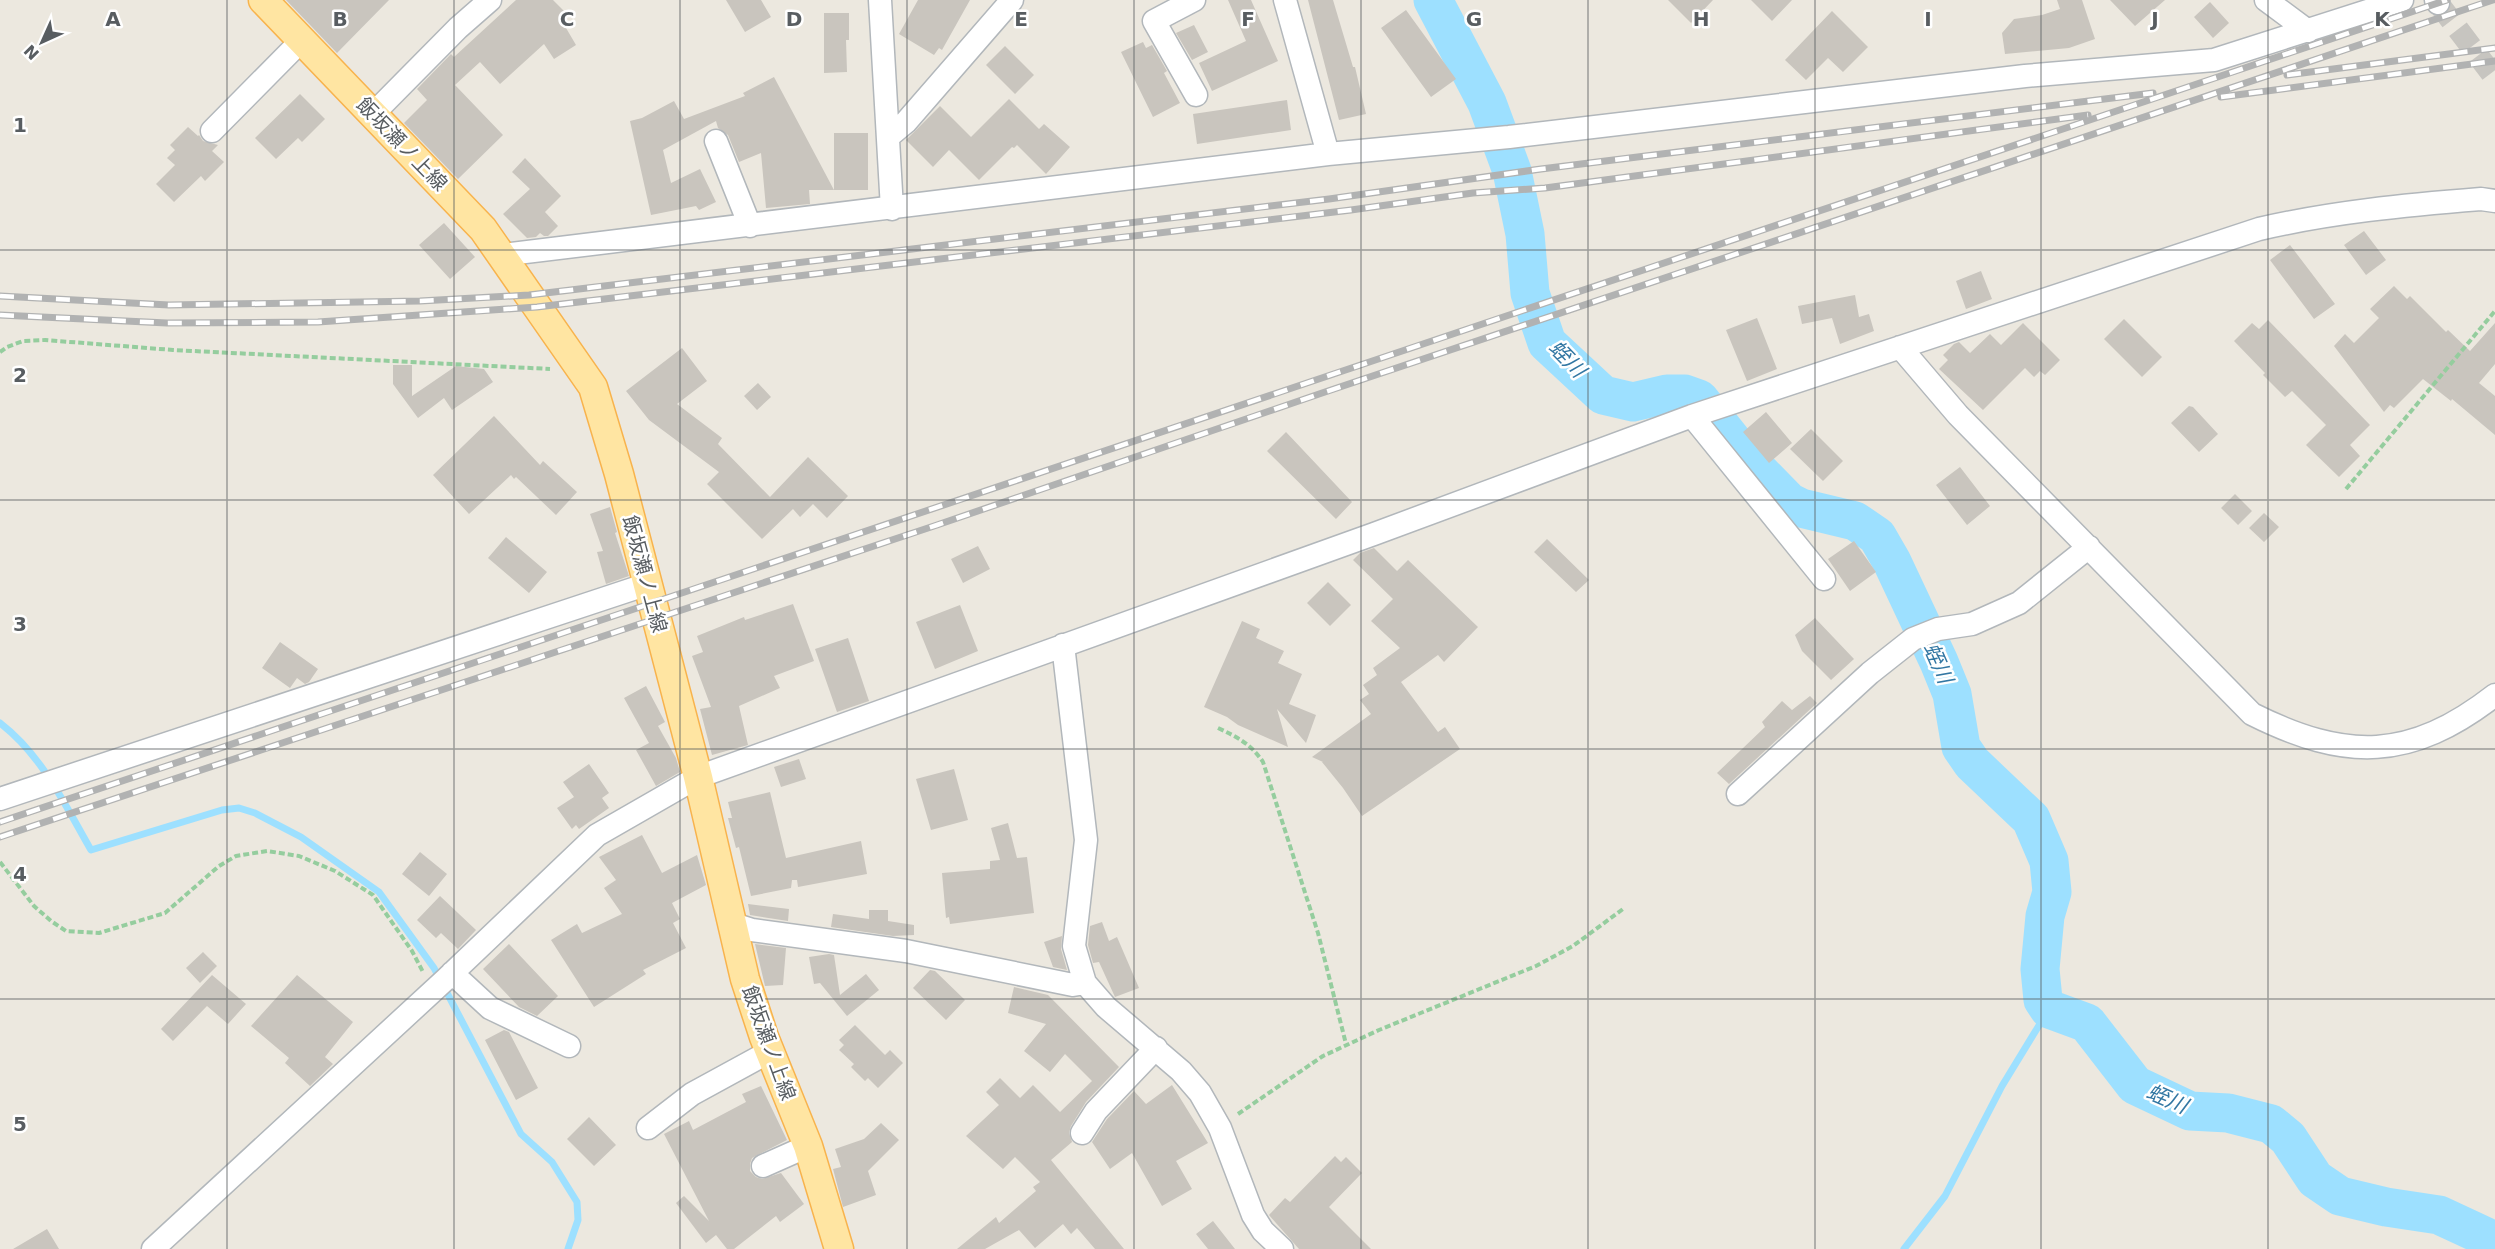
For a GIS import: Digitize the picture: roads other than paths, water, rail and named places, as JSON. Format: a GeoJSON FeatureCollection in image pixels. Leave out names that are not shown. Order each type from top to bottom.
{"type":"FeatureCollection","features":[{"type":"Feature","properties":{"kind":"main road","name":"飯坂瀬ノ上線"},"geometry":{"type":"LineString","coordinates":[[263,0],[483,229],[580,365],[593,387],[648,584],[698,777],[745,979],[769,1052],[808,1146],[840,1249]]}},
{"type":"Feature","properties":{"kind":"street"},"geometry":{"type":"LineString","coordinates":[[373,114],[458,28],[490,0]]}},
{"type":"Feature","properties":{"kind":"street"},"geometry":{"type":"LineString","coordinates":[[880,0],[892,209]]}},
{"type":"Feature","properties":{"kind":"street"},"geometry":{"type":"LineString","coordinates":[[888,137],[906,122],[1012,0]]}},
{"type":"Feature","properties":{"kind":"street"},"geometry":{"type":"LineString","coordinates":[[1194,0],[1154,21],[1196,94]]}},
{"type":"Feature","properties":{"kind":"street"},"geometry":{"type":"LineString","coordinates":[[1285,0],[1328,154]]}},
{"type":"Feature","properties":{"kind":"street"},"geometry":{"type":"LineString","coordinates":[[2266,0],[2308,31]]}},
{"type":"Feature","properties":{"kind":"street"},"geometry":{"type":"LineString","coordinates":[[502,255],[1328,154],[1457,143],[2025,76],[2214,60],[2402,0]]}},
{"type":"Feature","properties":{"kind":"street"},"geometry":{"type":"LineString","coordinates":[[212,131],[302,40]]}},
{"type":"Feature","properties":{"kind":"street"},"geometry":{"type":"LineString","coordinates":[[716,141],[750,226]]}},
{"type":"Feature","properties":{"kind":"street"},"geometry":{"type":"LineString","coordinates":[[153,1249],[597,835],[698,777],[1374,534],[1696,415],[2280,224],[2392,206],[2481,199],[2495,201]]}},
{"type":"Feature","properties":{"kind":"street"},"geometry":{"type":"LineString","coordinates":[[1900,347],[1958,415],[2252,714],[2286,730],[2318,741],[2353,747],[2387,746],[2426,737],[2459,722],[2495,695]]}},
{"type":"Feature","properties":{"kind":"street"},"geometry":{"type":"LineString","coordinates":[[1696,415],[1824,579]]}},
{"type":"Feature","properties":{"kind":"street"},"geometry":{"type":"LineString","coordinates":[[1738,794],[1870,674],[1913,639],[1938,629],[1972,624],[2019,603],[2088,547]]}},
{"type":"Feature","properties":{"kind":"street"},"geometry":{"type":"LineString","coordinates":[[0,800],[648,584]]}},
{"type":"Feature","properties":{"kind":"street"},"geometry":{"type":"LineString","coordinates":[[1063,645],[1068,703],[1086,840],[1074,946],[1084,983],[1128,1029],[1156,1048],[1200,1093],[1220,1128],[1253,1215],[1263,1231],[1282,1249]]}},
{"type":"Feature","properties":{"kind":"street"},"geometry":{"type":"LineString","coordinates":[[733,924],[752,930],[906,951],[1073,985],[1084,983]]}},
{"type":"Feature","properties":{"kind":"street"},"geometry":{"type":"LineString","coordinates":[[444,980],[490,1008],[570,1047]]}},
{"type":"Feature","properties":{"kind":"street"},"geometry":{"type":"LineString","coordinates":[[1082,1133],[1096,1111],[1156,1048]]}},
{"type":"Feature","properties":{"kind":"street"},"geometry":{"type":"LineString","coordinates":[[648,1128],[692,1094],[769,1052]]}},
{"type":"Feature","properties":{"kind":"street"},"geometry":{"type":"LineString","coordinates":[[763,1166],[808,1146]]}},
{"type":"Feature","properties":{"kind":"waterway","name":"蛭川"},"geometry":{"type":"LineString","coordinates":[[1433,0],[1487,103],[1512,171],[1525,234],[1530,293],[1547,343],[1603,395],[1633,402],[1667,394],[1685,394],[1699,399],[1747,459],[1789,502],[1801,508],[1855,521],[1877,536],[1892,562],[1952,694],[1961,747],[1972,763],[2031,819],[2049,861],[2052,892],[2045,916],[2040,969],[2043,1000],[2049,1009],[2087,1023],[2135,1085],[2190,1111],[2228,1113],[2271,1124],[2288,1138],[2315,1179],[2340,1196],[2386,1207],[2439,1215],[2495,1241]]}},
{"type":"Feature","properties":{"kind":"waterway"},"geometry":{"type":"LineString","coordinates":[[0,723],[15,736],[40,765],[62,798],[91,850],[222,810],[239,808],[255,813],[301,837],[379,892],[434,968],[521,1134],[552,1162],[577,1202],[578,1220],[568,1249]]}},
{"type":"Feature","properties":{"kind":"waterway"},"geometry":{"type":"LineString","coordinates":[[1904,1249],[1945,1196],[2002,1086],[2049,1009]]}},
{"type":"Feature","properties":{"kind":"tunnel"},"geometry":{"type":"LineString","coordinates":[[2438,3],[2495,78]]}},
{"type":"Feature","properties":{"kind":"railway"},"geometry":{"type":"LineString","coordinates":[[0,822],[2447,0]]}},
{"type":"Feature","properties":{"kind":"railway"},"geometry":{"type":"LineString","coordinates":[[0,837],[937,525],[1322,393],[2493,0]]}},
{"type":"Feature","properties":{"kind":"railway"},"geometry":{"type":"LineString","coordinates":[[2287,75],[2495,48]]}},
{"type":"Feature","properties":{"kind":"railway"},"geometry":{"type":"LineString","coordinates":[[2221,97],[2495,61]]}},
{"type":"Feature","properties":{"kind":"railway"},"geometry":{"type":"LineString","coordinates":[[0,296],[169,305],[420,301],[529,295],[1329,199],[1541,169],[2153,93]]}},
{"type":"Feature","properties":{"kind":"railway"},"geometry":{"type":"LineString","coordinates":[[0,315],[167,323],[318,322],[537,307],[1351,210],[1473,193],[1545,188],[2088,115]]}}]}
